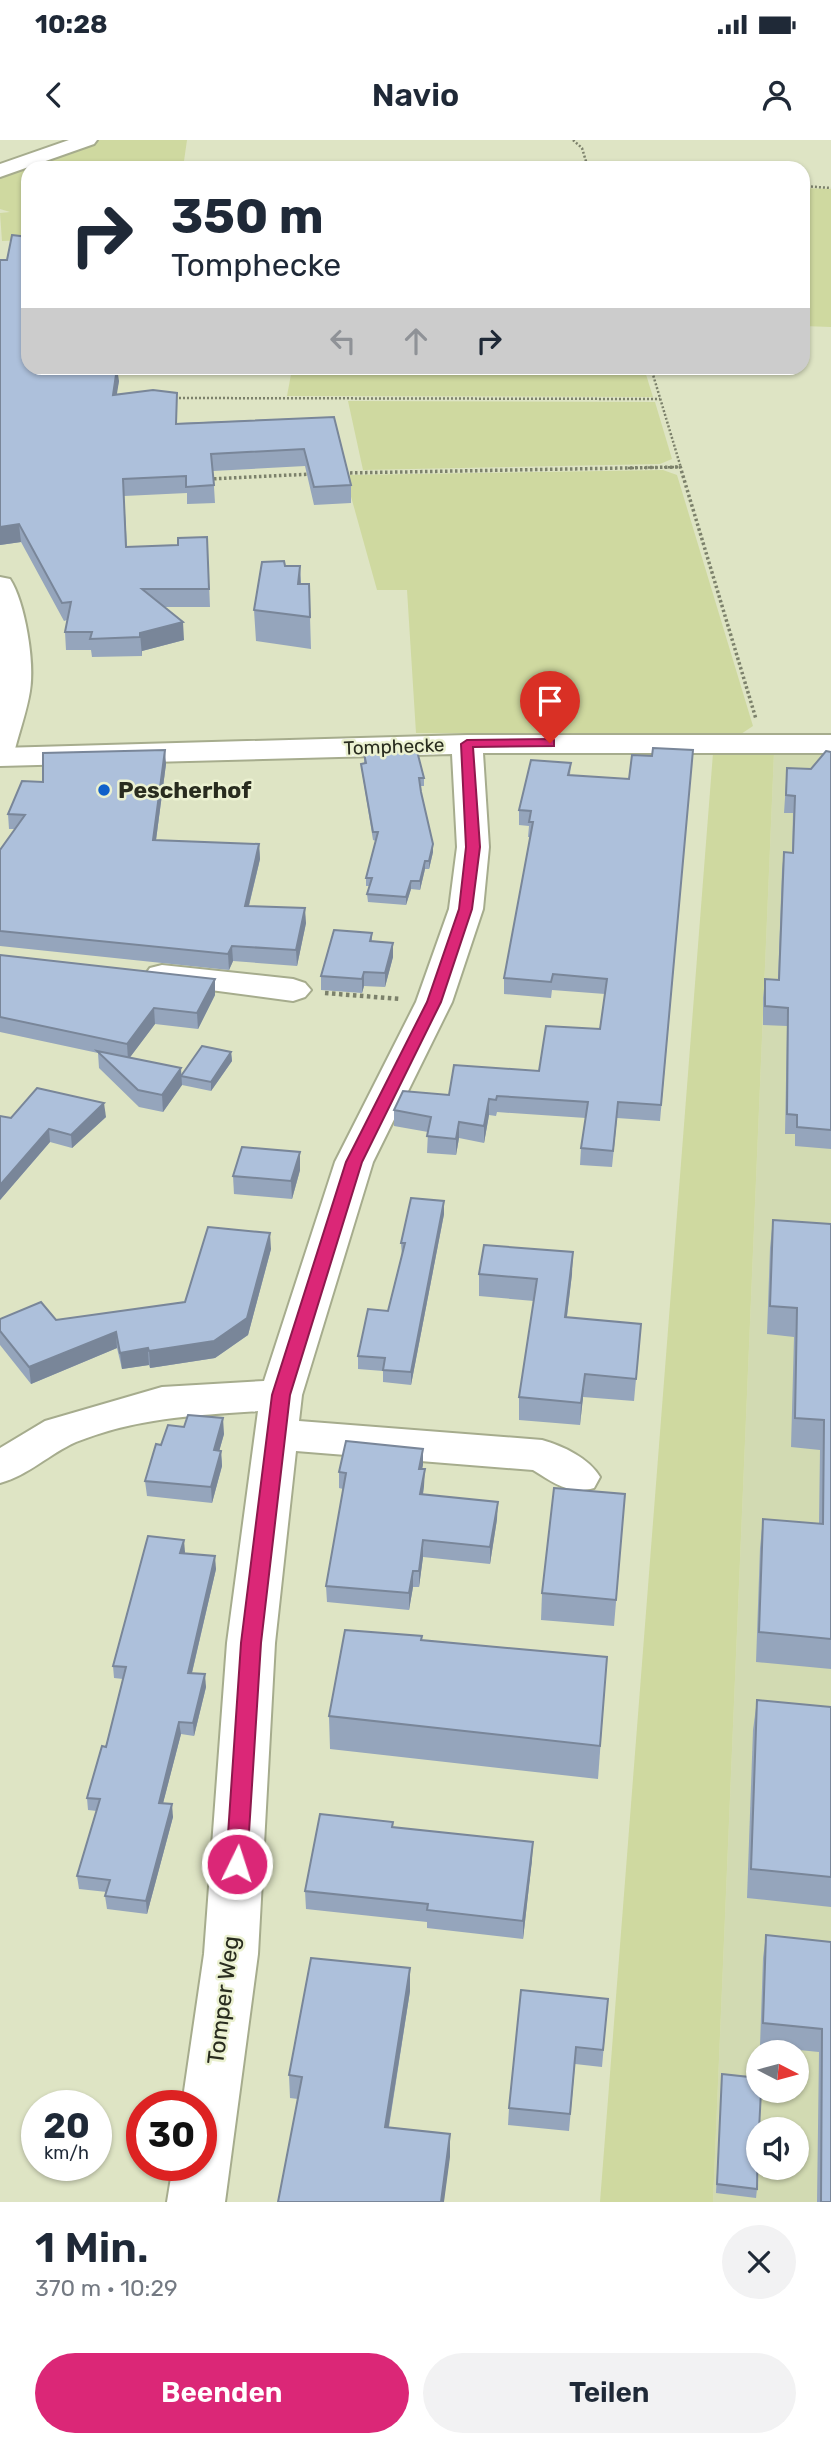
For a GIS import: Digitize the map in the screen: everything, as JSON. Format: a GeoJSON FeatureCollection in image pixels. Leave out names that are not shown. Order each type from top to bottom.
{"type":"FeatureCollection","features":[{"type":"Feature","properties":{"kind":"street"},"geometry":{"type":"LineString","coordinates":[[26,161],[87,140]]}},
{"type":"Feature","properties":{"kind":"street"},"geometry":{"type":"LineString","coordinates":[[0,170],[21,163]]}},
{"type":"Feature","properties":{"kind":"street"},"geometry":{"type":"LineString","coordinates":[[0,585],[12,625],[16,688],[0,749]]}},
{"type":"Feature","properties":{"kind":"street","name":"Tomphecke"},"geometry":{"type":"LineString","coordinates":[[0,757],[467,744],[831,744]]}},
{"type":"Feature","properties":{"kind":"street","name":"Tomper Weg"},"geometry":{"type":"LineString","coordinates":[[196,2202],[231,1954],[251,1643],[279,1415],[354,1162],[434,1002],[467,897],[473,847],[467,744]]}},
{"type":"Feature","properties":{"kind":"street"},"geometry":{"type":"LineString","coordinates":[[133,972],[293,990]]}},
{"type":"Feature","properties":{"kind":"street"},"geometry":{"type":"LineString","coordinates":[[0,1468],[60,1432],[162,1402],[279,1415],[542,1455],[578,1478]]}},
{"type":"Feature","properties":{"kind":"path"},"geometry":{"type":"LineString","coordinates":[[573,140],[582,148],[587,161]]}},
{"type":"Feature","properties":{"kind":"path"},"geometry":{"type":"LineString","coordinates":[[810,186],[831,188]]}},
{"type":"Feature","properties":{"kind":"path"},"geometry":{"type":"LineString","coordinates":[[653,375],[764,744]]}},
{"type":"Feature","properties":{"kind":"path"},"geometry":{"type":"LineString","coordinates":[[167,398],[660,399]]}},
{"type":"Feature","properties":{"kind":"path"},"geometry":{"type":"LineString","coordinates":[[335,473],[680,467]]}},
{"type":"Feature","properties":{"kind":"path"},"geometry":{"type":"LineString","coordinates":[[196,480],[321,473]]}},
{"type":"Feature","properties":{"kind":"path"},"geometry":{"type":"LineString","coordinates":[[293,990],[434,1002]]}},
{"type":"Feature","properties":{"kind":"shaded area"},"geometry":{"type":"Polygon","coordinates":[[[97,140],[187,140],[184,161],[35,161],[97,140]]]}},
{"type":"Feature","properties":{"kind":"shaded area"},"geometry":{"type":"Polygon","coordinates":[[[21,166],[21,240],[2,241],[0,213],[10,212],[0,209],[0,173],[21,166]]]}},
{"type":"Feature","properties":{"kind":"shaded area"},"geometry":{"type":"Polygon","coordinates":[[[810,188],[831,189],[831,327],[810,326],[810,188]]]}},
{"type":"Feature","properties":{"kind":"shaded area"},"geometry":{"type":"Polygon","coordinates":[[[291,375],[646,375],[653,397],[287,396],[291,375]]]}},
{"type":"Feature","properties":{"kind":"shaded area"},"geometry":{"type":"Polygon","coordinates":[[[348,401],[655,402],[672,459],[660,464],[363,470],[348,401]]]}},
{"type":"Feature","properties":{"kind":"shaded area"},"geometry":{"type":"Polygon","coordinates":[[[663,470],[677,475],[753,726],[741,734],[416,733],[407,590],[377,590],[345,475],[663,470]]]}},
{"type":"Feature","properties":{"kind":"shaded area"},"geometry":{"type":"Polygon","coordinates":[[[713,753],[774,753],[713,2202],[600,2202],[713,753]]]}},
{"type":"Feature","properties":{"kind":"shaded area"},"geometry":{"type":"Polygon","coordinates":[[[774,753],[831,754],[831,2202],[713,2202],[774,753]]]}},
{"type":"Feature","properties":{"kind":"building"},"geometry":{"type":"Polygon","coordinates":[[[12,235],[21,236],[21,375],[116,375],[113,395],[153,390],[177,393],[176,424],[334,417],[351,485],[314,487],[304,449],[211,454],[214,485],[186,487],[186,476],[123,479],[126,547],[178,545],[178,538],[207,537],[209,589],[142,589],[183,622],[140,633],[140,637],[90,639],[92,632],[65,632],[71,602],[62,603],[19,524],[0,527],[0,260],[7,260],[12,235]]]}},
{"type":"Feature","properties":{"kind":"building"},"geometry":{"type":"Polygon","coordinates":[[[284,561],[285,566],[300,566],[298,584],[309,584],[310,617],[254,610],[262,562],[284,561]]]}},
{"type":"Feature","properties":{"kind":"building"},"geometry":{"type":"Polygon","coordinates":[[[653,748],[693,750],[661,1105],[618,1102],[613,1151],[581,1148],[588,1102],[497,1096],[496,1100],[489,1099],[484,1126],[459,1122],[456,1139],[427,1136],[431,1117],[394,1110],[403,1091],[449,1095],[454,1065],[539,1071],[546,1026],[600,1029],[607,979],[553,974],[551,982],[504,978],[533,822],[529,822],[531,811],[519,810],[531,760],[571,763],[568,775],[629,779],[632,755],[652,756],[653,748]]]}},
{"type":"Feature","properties":{"kind":"building"},"geometry":{"type":"Polygon","coordinates":[[[165,750],[153,840],[259,844],[245,906],[305,908],[296,950],[232,946],[228,954],[0,931],[0,850],[25,815],[8,814],[22,781],[43,782],[43,753],[165,750]]]}},
{"type":"Feature","properties":{"kind":"building"},"geometry":{"type":"Polygon","coordinates":[[[417,751],[424,778],[419,778],[421,792],[433,844],[429,861],[425,861],[420,881],[411,881],[406,897],[367,894],[372,878],[366,878],[378,832],[373,832],[361,764],[366,763],[364,753],[417,751]]]}},
{"type":"Feature","properties":{"kind":"building"},"geometry":{"type":"Polygon","coordinates":[[[826,751],[831,752],[831,1130],[797,1127],[797,1115],[787,1114],[788,1008],[765,1006],[765,979],[779,980],[784,852],[793,853],[795,796],[786,795],[787,768],[811,769],[826,751]]]}},
{"type":"Feature","properties":{"kind":"building"},"geometry":{"type":"Polygon","coordinates":[[[334,930],[372,933],[370,941],[393,943],[385,973],[364,972],[362,979],[321,976],[334,930]]]}},
{"type":"Feature","properties":{"kind":"building"},"geometry":{"type":"Polygon","coordinates":[[[0,955],[215,979],[197,1013],[154,1008],[127,1044],[0,1017],[0,955]]]}},
{"type":"Feature","properties":{"kind":"building"},"geometry":{"type":"Polygon","coordinates":[[[202,1046],[231,1052],[211,1082],[181,1076],[202,1046]]]}},
{"type":"Feature","properties":{"kind":"building"},"geometry":{"type":"Polygon","coordinates":[[[97,1051],[181,1068],[162,1095],[138,1090],[97,1051]]]}},
{"type":"Feature","properties":{"kind":"building"},"geometry":{"type":"Polygon","coordinates":[[[37,1088],[104,1103],[71,1135],[49,1129],[0,1185],[0,1116],[11,1118],[37,1088]]]}},
{"type":"Feature","properties":{"kind":"building"},"geometry":{"type":"Polygon","coordinates":[[[242,1147],[300,1152],[291,1181],[233,1176],[242,1147]]]}},
{"type":"Feature","properties":{"kind":"building"},"geometry":{"type":"Polygon","coordinates":[[[411,1198],[444,1201],[411,1372],[383,1370],[385,1358],[358,1356],[368,1309],[388,1311],[405,1243],[401,1243],[411,1198]]]}},
{"type":"Feature","properties":{"kind":"building"},"geometry":{"type":"Polygon","coordinates":[[[773,1220],[831,1224],[831,1639],[759,1632],[763,1519],[823,1524],[824,1420],[795,1418],[797,1308],[770,1306],[773,1220]]]}},
{"type":"Feature","properties":{"kind":"building"},"geometry":{"type":"Polygon","coordinates":[[[208,1227],[270,1233],[247,1318],[214,1341],[120,1353],[116,1332],[29,1367],[0,1331],[0,1319],[41,1302],[56,1320],[185,1302],[208,1227]]]}},
{"type":"Feature","properties":{"kind":"building"},"geometry":{"type":"Polygon","coordinates":[[[484,1245],[573,1252],[565,1317],[641,1324],[636,1379],[585,1374],[581,1403],[519,1397],[537,1279],[479,1274],[484,1245]]]}},
{"type":"Feature","properties":{"kind":"building"},"geometry":{"type":"Polygon","coordinates":[[[188,1415],[223,1418],[214,1450],[221,1451],[211,1487],[145,1481],[156,1444],[161,1445],[168,1425],[184,1427],[188,1415]]]}},
{"type":"Feature","properties":{"kind":"building"},"geometry":{"type":"Polygon","coordinates":[[[346,1441],[423,1449],[419,1469],[425,1469],[420,1494],[498,1502],[490,1547],[423,1540],[419,1571],[413,1571],[409,1593],[326,1586],[346,1473],[339,1472],[346,1441]]]}},
{"type":"Feature","properties":{"kind":"building"},"geometry":{"type":"Polygon","coordinates":[[[554,1488],[625,1494],[616,1600],[542,1593],[554,1488]]]}},
{"type":"Feature","properties":{"kind":"building"},"geometry":{"type":"Polygon","coordinates":[[[148,1536],[184,1540],[180,1553],[215,1556],[188,1673],[205,1674],[193,1723],[179,1722],[159,1803],[172,1804],[146,1901],[105,1896],[110,1880],[77,1876],[100,1799],[87,1798],[102,1746],[106,1747],[126,1667],[113,1666],[148,1536]]]}},
{"type":"Feature","properties":{"kind":"building"},"geometry":{"type":"Polygon","coordinates":[[[345,1630],[422,1636],[421,1640],[607,1657],[600,1746],[329,1716],[345,1630]]]}},
{"type":"Feature","properties":{"kind":"building"},"geometry":{"type":"Polygon","coordinates":[[[757,1700],[831,1707],[831,1877],[751,1869],[757,1700]]]}},
{"type":"Feature","properties":{"kind":"building"},"geometry":{"type":"Polygon","coordinates":[[[320,1814],[393,1822],[392,1827],[533,1842],[523,1921],[427,1910],[428,1904],[305,1891],[320,1814]]]}},
{"type":"Feature","properties":{"kind":"building"},"geometry":{"type":"Polygon","coordinates":[[[766,1935],[831,1942],[831,2202],[821,2202],[822,2029],[763,2023],[766,1935]]]}},
{"type":"Feature","properties":{"kind":"building"},"geometry":{"type":"Polygon","coordinates":[[[311,1958],[410,1968],[385,2127],[450,2134],[441,2202],[278,2202],[302,2077],[289,2075],[311,1958]]]}},
{"type":"Feature","properties":{"kind":"building"},"geometry":{"type":"Polygon","coordinates":[[[521,1990],[608,1999],[603,2050],[576,2047],[570,2114],[509,2108],[521,1990]]]}},
{"type":"Feature","properties":{"kind":"building"},"geometry":{"type":"Polygon","coordinates":[[[722,2074],[746,2077],[746,2104],[760,2104],[760,2117],[746,2117],[746,2180],[757,2180],[757,2189],[717,2184],[722,2074]]]}},
{"type":"Feature","properties":{"kind":"place","name":"Pescherhof"},"geometry":{"type":"Point","coordinates":[104,790]}},
{"type":"Feature","properties":{"kind":"route"},"geometry":{"type":"LineString","coordinates":[[237,1864],[251,1643],[281,1395],[354,1162],[425,1023],[466,909],[473,847],[467,744],[550,743]]}}]}
